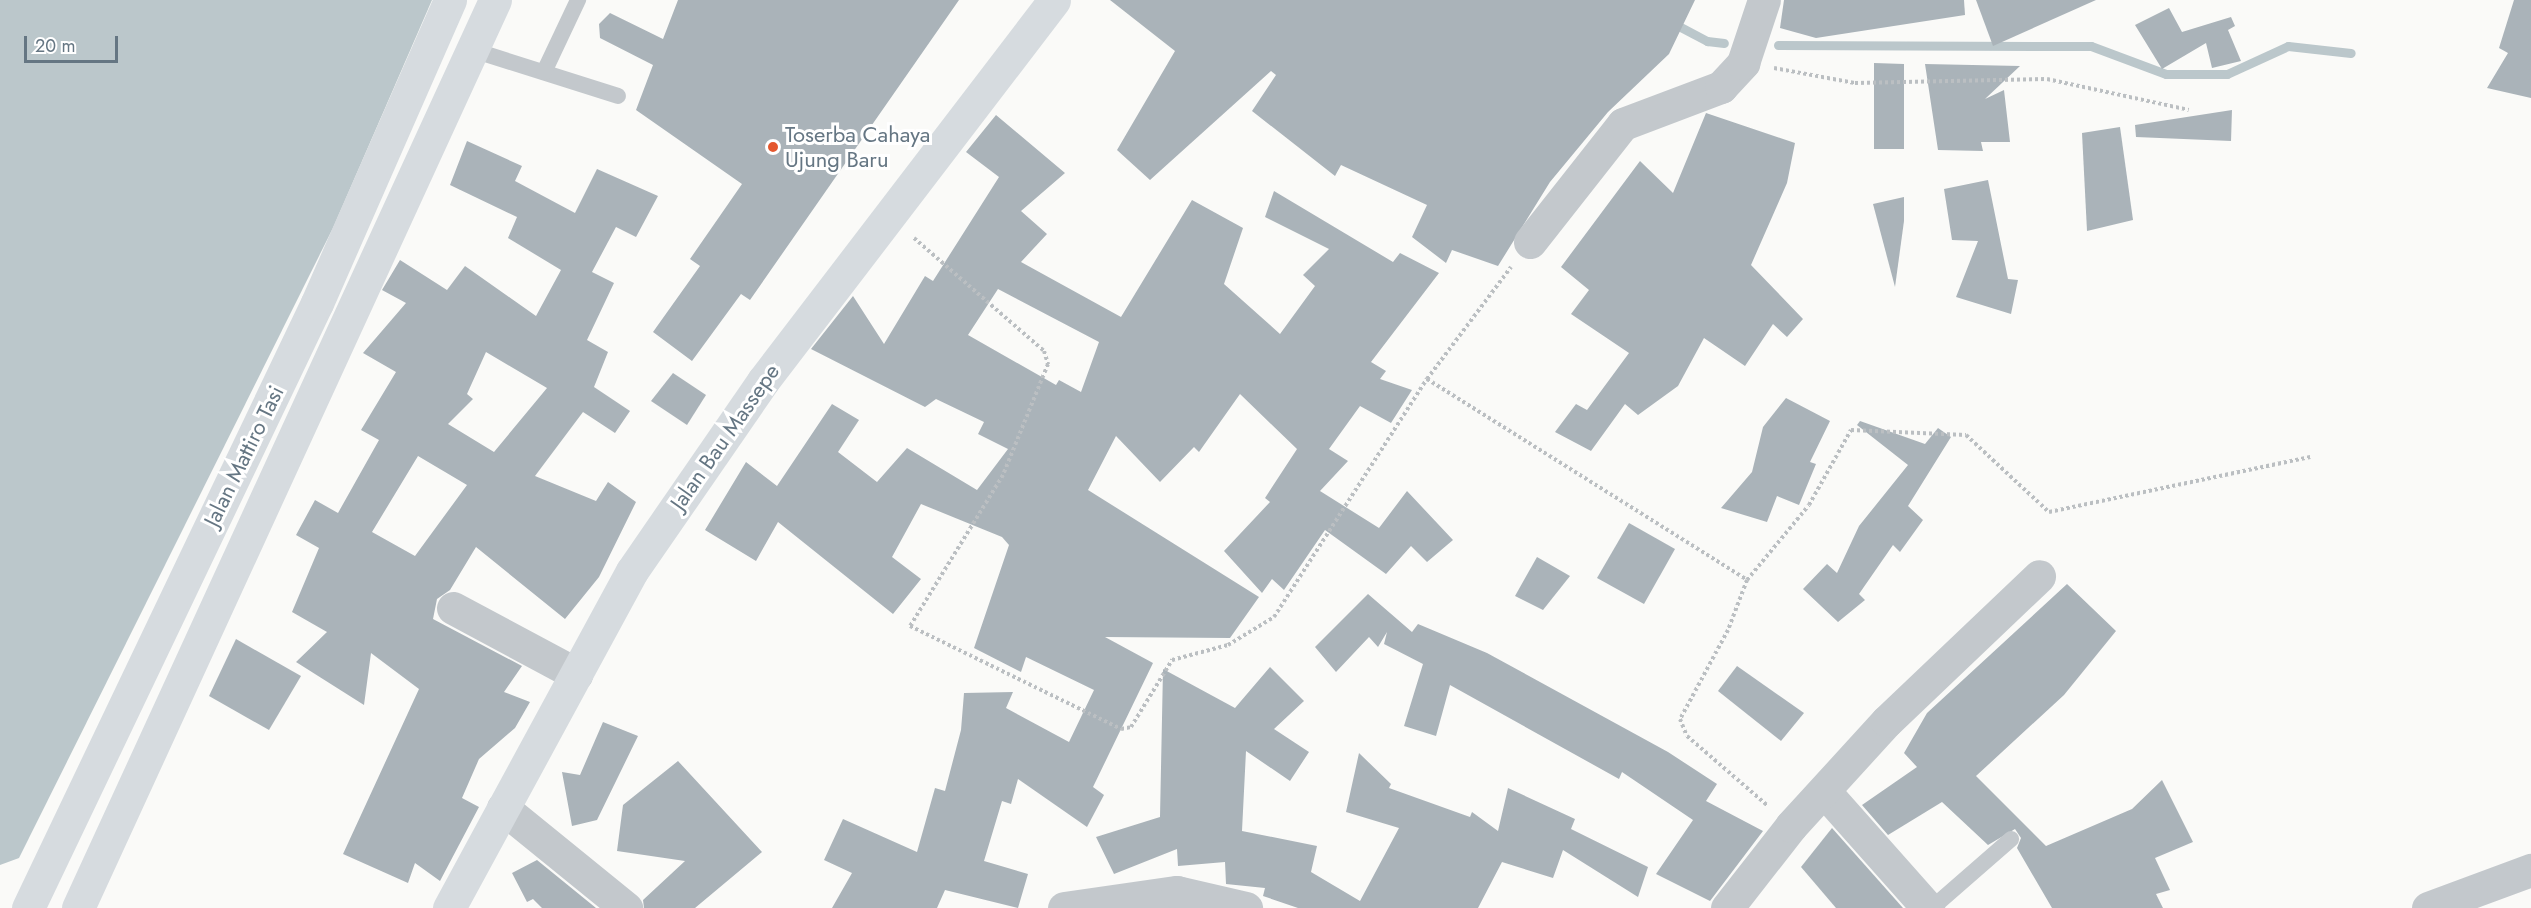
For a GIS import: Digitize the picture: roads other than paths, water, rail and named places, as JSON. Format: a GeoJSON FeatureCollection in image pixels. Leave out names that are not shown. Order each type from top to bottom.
{"type":"FeatureCollection","features":[{"type":"Feature","properties":{"kind":"main road","name":"Jalan Mattiro Tasi"},"geometry":{"type":"LineString","coordinates":[[28,908],[317,303],[450,0]]}},
{"type":"Feature","properties":{"kind":"main road","name":"Jalan Mattiro Tasi"},"geometry":{"type":"LineString","coordinates":[[78,908],[352,319],[495,0]]}},
{"type":"Feature","properties":{"kind":"main road","name":"Jalan Bau Massepe"},"geometry":{"type":"LineString","coordinates":[[449,908],[638,561],[763,381],[1054,0]]}},
{"type":"Feature","properties":{"kind":"main road"},"geometry":{"type":"LineString","coordinates":[[317,303],[352,319]]}},
{"type":"Feature","properties":{"kind":"street"},"geometry":{"type":"LineString","coordinates":[[1530,242],[1623,124],[1721,87],[1743,63],[1764,0]]}},
{"type":"Feature","properties":{"kind":"street"},"geometry":{"type":"LineString","coordinates":[[1727,908],[1791,826],[1887,721],[2039,576]]}},
{"type":"Feature","properties":{"kind":"street"},"geometry":{"type":"LineString","coordinates":[[453,608],[576,674]]}},
{"type":"Feature","properties":{"kind":"street"},"geometry":{"type":"LineString","coordinates":[[1824,791],[1930,908]]}},
{"type":"Feature","properties":{"kind":"street"},"geometry":{"type":"LineString","coordinates":[[503,808],[626,908]]}},
{"type":"Feature","properties":{"kind":"street"},"geometry":{"type":"LineString","coordinates":[[2428,908],[2531,870]]}},
{"type":"Feature","properties":{"kind":"street"},"geometry":{"type":"LineString","coordinates":[[1064,908],[1177,892],[1246,908]]}},
{"type":"Feature","properties":{"kind":"lane"},"geometry":{"type":"LineString","coordinates":[[544,72],[578,0]]}},
{"type":"Feature","properties":{"kind":"lane"},"geometry":{"type":"LineString","coordinates":[[473,50],[618,96]]}},
{"type":"Feature","properties":{"kind":"lane"},"geometry":{"type":"LineString","coordinates":[[1930,908],[2011,839]]}},
{"type":"Feature","properties":{"kind":"waterway"},"geometry":{"type":"LineString","coordinates":[[1671,22],[1707,41],[1724,43]]}},
{"type":"Feature","properties":{"kind":"waterway"},"geometry":{"type":"LineString","coordinates":[[1778,45],[2091,46],[2166,74],[2227,74],[2288,46],[2351,53]]}},
{"type":"Feature","properties":{"kind":"place","name":"Toserba Cahaya Ujung Baru"},"geometry":{"type":"Point","coordinates":[773,147]}}]}
